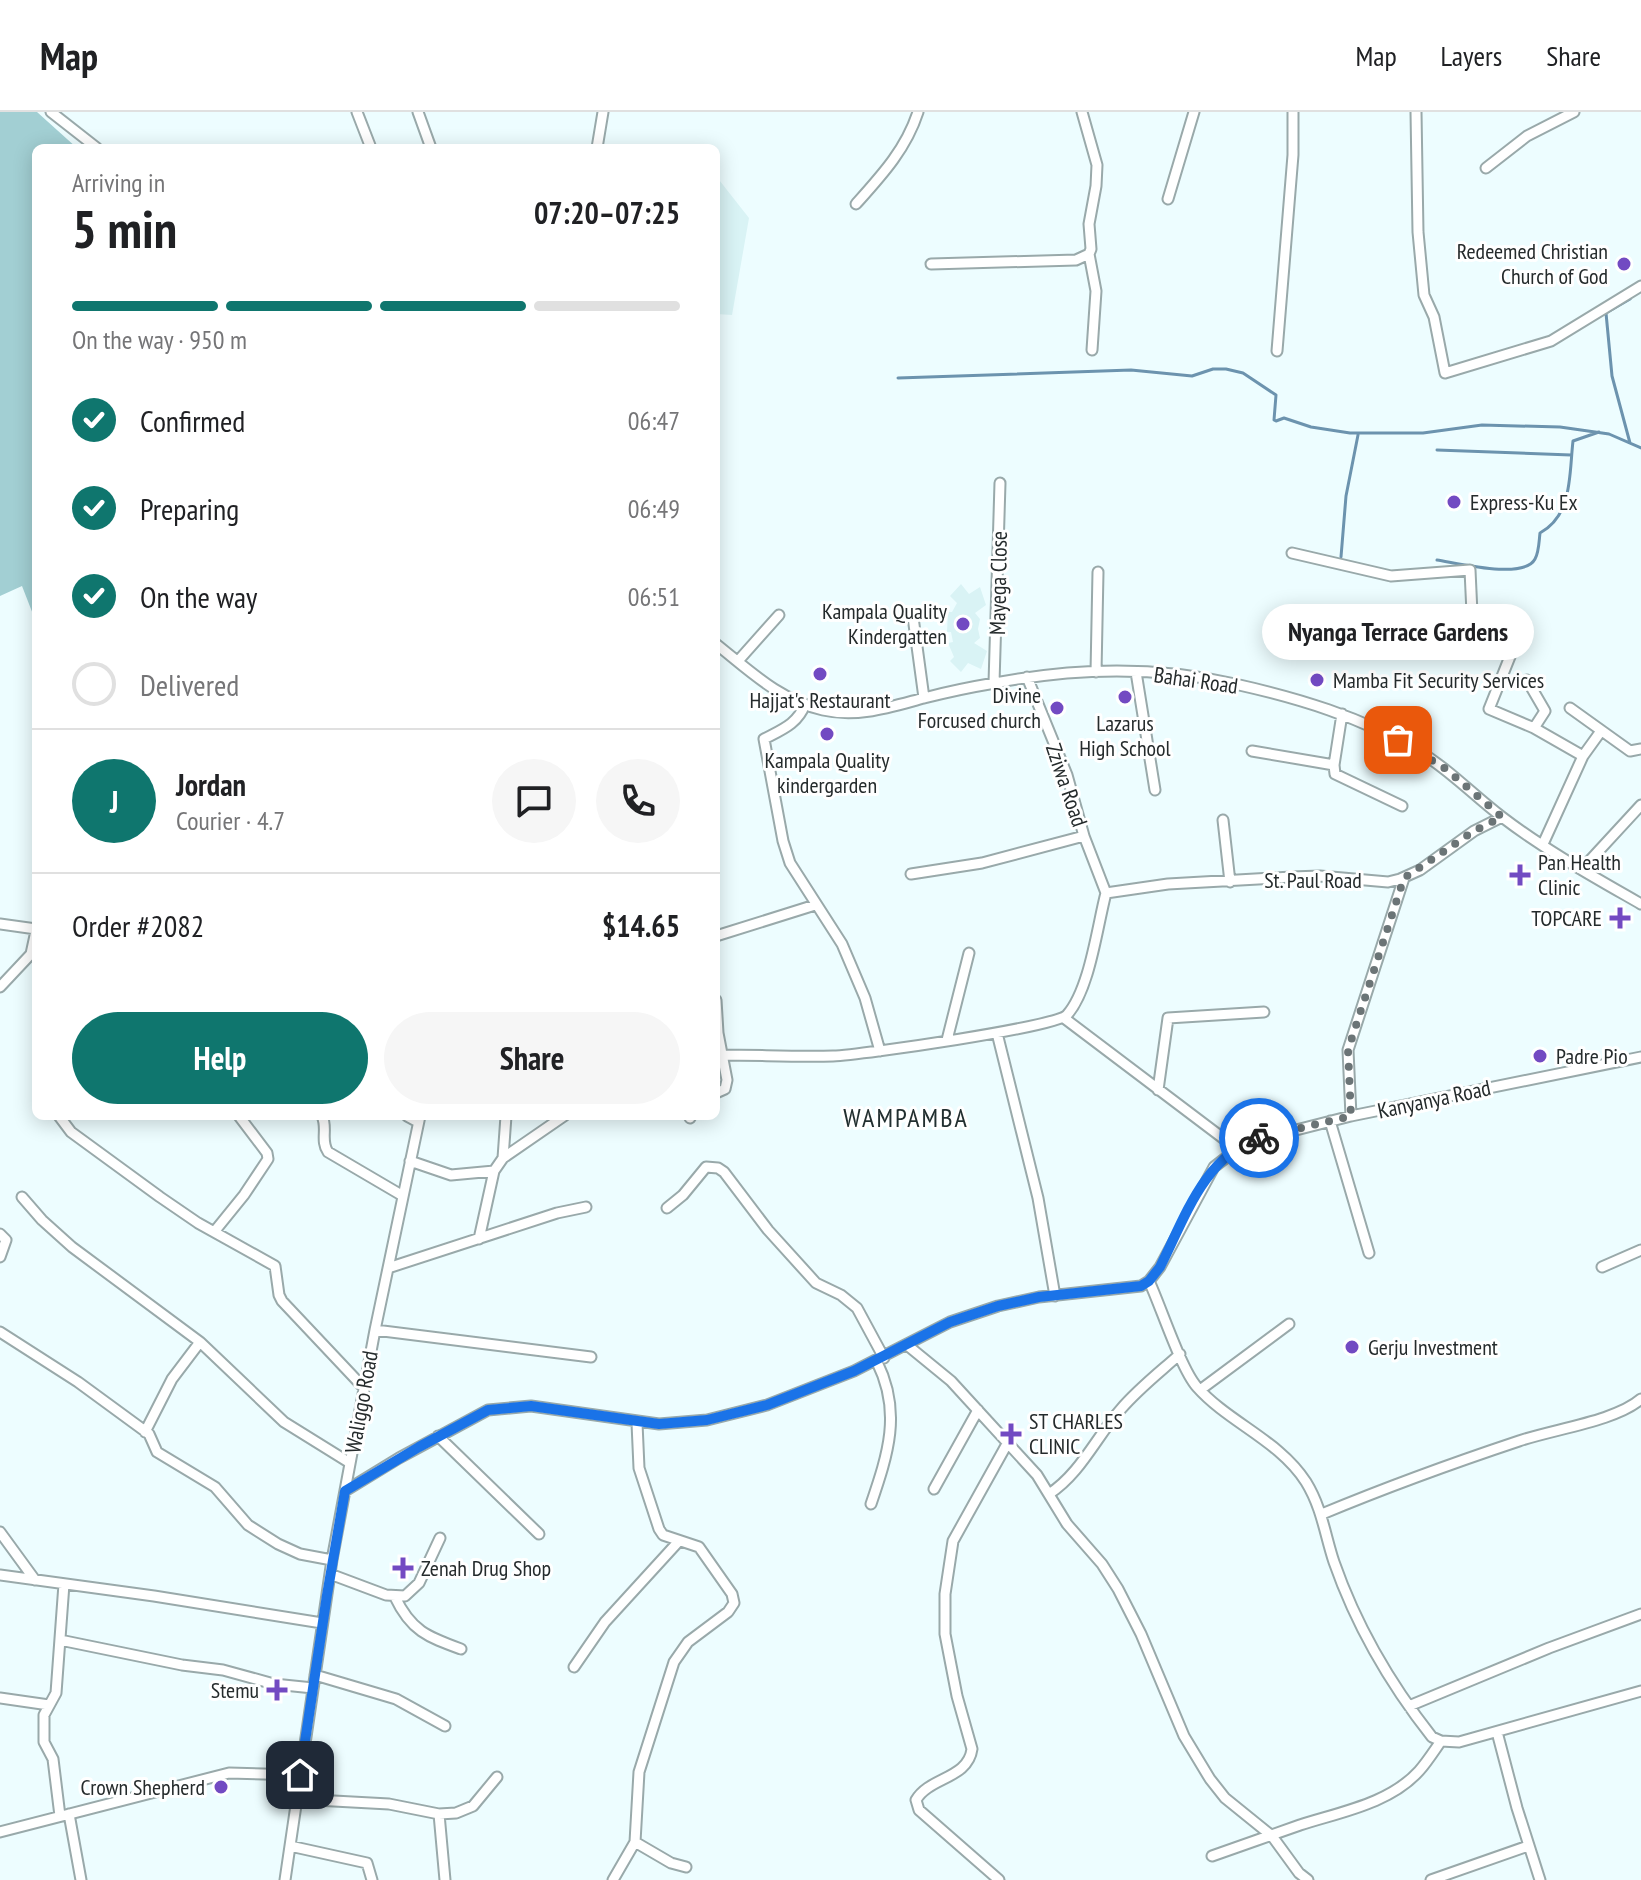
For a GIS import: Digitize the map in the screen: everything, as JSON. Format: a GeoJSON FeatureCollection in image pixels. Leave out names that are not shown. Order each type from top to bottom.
{"type":"FeatureCollection","features":[{"type":"Feature","properties":{"kind":"street"},"geometry":{"type":"LineString","coordinates":[[51,112],[92,144]]}},
{"type":"Feature","properties":{"kind":"street"},"geometry":{"type":"LineString","coordinates":[[357,112],[369,144]]}},
{"type":"Feature","properties":{"kind":"street"},"geometry":{"type":"LineString","coordinates":[[418,112],[430,144]]}},
{"type":"Feature","properties":{"kind":"street"},"geometry":{"type":"LineString","coordinates":[[598,144],[603,112]]}},
{"type":"Feature","properties":{"kind":"street"},"geometry":{"type":"LineString","coordinates":[[856,204],[886,171],[910,136],[918,112]]}},
{"type":"Feature","properties":{"kind":"street"},"geometry":{"type":"LineString","coordinates":[[1082,112],[1097,165],[1089,224],[1089,254],[1096,291],[1092,350]]}},
{"type":"Feature","properties":{"kind":"street"},"geometry":{"type":"LineString","coordinates":[[1168,199],[1194,112]]}},
{"type":"Feature","properties":{"kind":"street"},"geometry":{"type":"LineString","coordinates":[[1277,351],[1293,155],[1293,112]]}},
{"type":"Feature","properties":{"kind":"street"},"geometry":{"type":"LineString","coordinates":[[1416,112],[1418,232],[1424,295],[1434,317],[1445,373],[1551,341],[1641,286]]}},
{"type":"Feature","properties":{"kind":"street"},"geometry":{"type":"LineString","coordinates":[[1486,168],[1527,136],[1574,112]]}},
{"type":"Feature","properties":{"kind":"street"},"geometry":{"type":"LineString","coordinates":[[931,264],[1076,260],[1089,254]]}},
{"type":"Feature","properties":{"kind":"street","name":"Mayega Close"},"geometry":{"type":"LineString","coordinates":[[994,683],[1000,483]]}},
{"type":"Feature","properties":{"kind":"street"},"geometry":{"type":"LineString","coordinates":[[1292,553],[1391,576],[1470,570],[1473,635],[1515,644],[1489,709],[1534,728],[1583,756]]}},
{"type":"Feature","properties":{"kind":"street"},"geometry":{"type":"LineString","coordinates":[[1096,672],[1098,572]]}},
{"type":"Feature","properties":{"kind":"street"},"geometry":{"type":"LineString","coordinates":[[738,661],[779,615]]}},
{"type":"Feature","properties":{"kind":"street"},"geometry":{"type":"LineString","coordinates":[[913,617],[924,698]]}},
{"type":"Feature","properties":{"kind":"street","name":"Bahai Road"},"geometry":{"type":"LineString","coordinates":[[720,647],[773,690],[805,704],[840,713],[860,713],[1027,677],[1096,672],[1196,675],[1307,702],[1342,714],[1417,750],[1446,769],[1502,817],[1641,904]]}},
{"type":"Feature","properties":{"kind":"street"},"geometry":{"type":"LineString","coordinates":[[1136,672],[1155,790]]}},
{"type":"Feature","properties":{"kind":"street","name":"Zziwa Road"},"geometry":{"type":"LineString","coordinates":[[1027,677],[1067,775],[1084,836],[1106,893]]}},
{"type":"Feature","properties":{"kind":"street"},"geometry":{"type":"LineString","coordinates":[[1527,680],[1545,711],[1534,728]]}},
{"type":"Feature","properties":{"kind":"street"},"geometry":{"type":"LineString","coordinates":[[805,704],[801,715],[793,723],[764,739],[783,841],[795,873],[842,944],[880,1051]]}},
{"type":"Feature","properties":{"kind":"street"},"geometry":{"type":"LineString","coordinates":[[1570,708],[1630,751],[1641,749]]}},
{"type":"Feature","properties":{"kind":"street"},"geometry":{"type":"LineString","coordinates":[[1342,714],[1335,774],[1402,806]]}},
{"type":"Feature","properties":{"kind":"street"},"geometry":{"type":"LineString","coordinates":[[1543,844],[1583,756],[1601,731]]}},
{"type":"Feature","properties":{"kind":"street"},"geometry":{"type":"LineString","coordinates":[[1252,751],[1334,765]]}},
{"type":"Feature","properties":{"kind":"street"},"geometry":{"type":"LineString","coordinates":[[1582,869],[1641,805]]}},
{"type":"Feature","properties":{"kind":"street"},"geometry":{"type":"LineString","coordinates":[[1351,1116],[1348,1050],[1404,878],[1474,831],[1502,817]]}},
{"type":"Feature","properties":{"kind":"street"},"geometry":{"type":"LineString","coordinates":[[1223,820],[1230,882]]}},
{"type":"Feature","properties":{"kind":"street"},"geometry":{"type":"LineString","coordinates":[[911,874],[982,863],[1084,836]]}},
{"type":"Feature","properties":{"kind":"street","name":"St. Paul Road"},"geometry":{"type":"LineString","coordinates":[[1106,893],[1168,884],[1320,876],[1388,882],[1404,878]]}},
{"type":"Feature","properties":{"kind":"street"},"geometry":{"type":"LineString","coordinates":[[722,1055],[835,1056],[997,1033],[1064,1018],[1074,1004],[1084,979],[1106,893]]}},
{"type":"Feature","properties":{"kind":"street"},"geometry":{"type":"LineString","coordinates":[[720,935],[815,905]]}},
{"type":"Feature","properties":{"kind":"street"},"geometry":{"type":"LineString","coordinates":[[0,924],[32,929]]}},
{"type":"Feature","properties":{"kind":"street"},"geometry":{"type":"LineString","coordinates":[[947,1040],[969,953]]}},
{"type":"Feature","properties":{"kind":"street"},"geometry":{"type":"LineString","coordinates":[[0,987],[32,959]]}},
{"type":"Feature","properties":{"kind":"street"},"geometry":{"type":"LineString","coordinates":[[1158,1090],[1168,1018],[1264,1012]]}},
{"type":"Feature","properties":{"kind":"street"},"geometry":{"type":"LineString","coordinates":[[1064,1018],[1236,1148]]}},
{"type":"Feature","properties":{"kind":"street"},"geometry":{"type":"LineString","coordinates":[[997,1033],[1038,1198],[1055,1296]]}},
{"type":"Feature","properties":{"kind":"street"},"geometry":{"type":"LineString","coordinates":[[720,1037],[727,1086],[720,1090]]}},
{"type":"Feature","properties":{"kind":"street","name":"Kanyanya Road"},"geometry":{"type":"LineString","coordinates":[[1149,1281],[1160,1267],[1214,1167],[1236,1148],[1257,1138],[1641,1057]]}},
{"type":"Feature","properties":{"kind":"street"},"geometry":{"type":"LineString","coordinates":[[62,1120],[87,1145],[160,1197],[275,1266],[282,1301],[364,1388]]}},
{"type":"Feature","properties":{"kind":"street"},"geometry":{"type":"LineString","coordinates":[[214,1232],[268,1159],[267,1153],[242,1120]]}},
{"type":"Feature","properties":{"kind":"street"},"geometry":{"type":"LineString","coordinates":[[324,1120],[324,1147],[328,1152],[403,1196]]}},
{"type":"Feature","properties":{"kind":"street","name":"Waliggo Road"},"geometry":{"type":"LineString","coordinates":[[285,1880],[332,1560],[419,1120]]}},
{"type":"Feature","properties":{"kind":"street"},"geometry":{"type":"LineString","coordinates":[[503,1158],[506,1120]]}},
{"type":"Feature","properties":{"kind":"street"},"geometry":{"type":"LineString","coordinates":[[479,1239],[494,1171],[503,1158],[558,1120]]}},
{"type":"Feature","properties":{"kind":"street"},"geometry":{"type":"LineString","coordinates":[[1330,1121],[1369,1253]]}},
{"type":"Feature","properties":{"kind":"street"},"geometry":{"type":"LineString","coordinates":[[410,1161],[451,1175],[494,1171]]}},
{"type":"Feature","properties":{"kind":"street"},"geometry":{"type":"LineString","coordinates":[[667,1208],[683,1195],[706,1167],[718,1168],[816,1283],[841,1295],[857,1308],[880,1360],[888,1393],[890,1428],[885,1465],[871,1504]]}},
{"type":"Feature","properties":{"kind":"street"},"geometry":{"type":"LineString","coordinates":[[22,1197],[58,1236],[200,1342],[284,1422],[350,1463]]}},
{"type":"Feature","properties":{"kind":"street"},"geometry":{"type":"LineString","coordinates":[[388,1268],[586,1207]]}},
{"type":"Feature","properties":{"kind":"street"},"geometry":{"type":"LineString","coordinates":[[0,1234],[6,1240],[0,1257]]}},
{"type":"Feature","properties":{"kind":"street"},"geometry":{"type":"LineString","coordinates":[[1602,1267],[1641,1250]]}},
{"type":"Feature","properties":{"kind":"street"},"geometry":{"type":"LineString","coordinates":[[345,1491],[488,1410],[516,1406],[637,1423],[683,1423],[728,1416],[767,1405],[880,1360],[950,1322],[970,1315],[1019,1301],[1131,1289],[1149,1281],[1190,1378],[1200,1390],[1293,1465],[1308,1485],[1322,1514],[1334,1562],[1377,1655],[1432,1737],[1459,1742],[1641,1691]]}},
{"type":"Feature","properties":{"kind":"street"},"geometry":{"type":"LineString","coordinates":[[1200,1390],[1289,1324]]}},
{"type":"Feature","properties":{"kind":"street"},"geometry":{"type":"LineString","coordinates":[[375,1330],[591,1357]]}},
{"type":"Feature","properties":{"kind":"street"},"geometry":{"type":"LineString","coordinates":[[0,1332],[78,1382],[152,1437],[157,1452],[215,1487],[248,1525],[300,1554],[332,1560]]}},
{"type":"Feature","properties":{"kind":"street"},"geometry":{"type":"LineString","coordinates":[[145,1432],[172,1379],[200,1342]]}},
{"type":"Feature","properties":{"kind":"street"},"geometry":{"type":"LineString","coordinates":[[907,1345],[939,1369],[1029,1465],[1067,1524],[1102,1564],[1118,1589],[1141,1634],[1184,1736],[1210,1779],[1225,1798],[1272,1836],[1299,1873],[1308,1880]]}},
{"type":"Feature","properties":{"kind":"street"},"geometry":{"type":"LineString","coordinates":[[1049,1494],[1070,1479],[1126,1402],[1180,1354]]}},
{"type":"Feature","properties":{"kind":"street"},"geometry":{"type":"LineString","coordinates":[[1322,1514],[1376,1491],[1521,1440],[1620,1413],[1641,1399]]}},
{"type":"Feature","properties":{"kind":"street"},"geometry":{"type":"LineString","coordinates":[[934,1489],[978,1410]]}},
{"type":"Feature","properties":{"kind":"street"},"geometry":{"type":"LineString","coordinates":[[613,1880],[635,1842],[639,1772],[674,1662],[688,1642],[728,1612],[734,1603],[732,1594],[699,1547],[663,1535],[639,1468],[637,1423]]}},
{"type":"Feature","properties":{"kind":"street"},"geometry":{"type":"LineString","coordinates":[[438,1436],[539,1534]]}},
{"type":"Feature","properties":{"kind":"street"},"geometry":{"type":"LineString","coordinates":[[999,1880],[919,1810],[916,1800],[922,1792],[961,1769],[970,1760],[972,1749],[957,1696],[945,1634],[945,1594],[953,1541],[1007,1444]]}},
{"type":"Feature","properties":{"kind":"street"},"geometry":{"type":"LineString","coordinates":[[0,1532],[35,1580]]}},
{"type":"Feature","properties":{"kind":"street"},"geometry":{"type":"LineString","coordinates":[[330,1574],[395,1597],[405,1596],[419,1583],[440,1538]]}},
{"type":"Feature","properties":{"kind":"street"},"geometry":{"type":"LineString","coordinates":[[574,1667],[605,1622],[679,1541]]}},
{"type":"Feature","properties":{"kind":"street"},"geometry":{"type":"LineString","coordinates":[[0,1575],[322,1623]]}},
{"type":"Feature","properties":{"kind":"street"},"geometry":{"type":"LineString","coordinates":[[64,1584],[56,1693],[44,1715],[44,1742],[53,1759],[81,1880]]}},
{"type":"Feature","properties":{"kind":"street"},"geometry":{"type":"LineString","coordinates":[[395,1597],[415,1628],[427,1637],[461,1649]]}},
{"type":"Feature","properties":{"kind":"street"},"geometry":{"type":"LineString","coordinates":[[1409,1706],[1641,1614]]}},
{"type":"Feature","properties":{"kind":"street"},"geometry":{"type":"LineString","coordinates":[[60,1640],[182,1665],[223,1670],[274,1684],[313,1688]]}},
{"type":"Feature","properties":{"kind":"street"},"geometry":{"type":"LineString","coordinates":[[315,1675],[396,1699],[445,1726]]}},
{"type":"Feature","properties":{"kind":"street"},"geometry":{"type":"LineString","coordinates":[[0,1698],[49,1705]]}},
{"type":"Feature","properties":{"kind":"street"},"geometry":{"type":"LineString","coordinates":[[1497,1732],[1540,1880]]}},
{"type":"Feature","properties":{"kind":"street"},"geometry":{"type":"LineString","coordinates":[[1212,1856],[1356,1809],[1401,1786],[1419,1771],[1441,1741]]}},
{"type":"Feature","properties":{"kind":"street"},"geometry":{"type":"LineString","coordinates":[[0,1832],[229,1773],[300,1775]]}},
{"type":"Feature","properties":{"kind":"street"},"geometry":{"type":"LineString","coordinates":[[297,1799],[389,1804],[439,1814],[456,1813],[473,1806],[497,1777]]}},
{"type":"Feature","properties":{"kind":"street"},"geometry":{"type":"LineString","coordinates":[[439,1814],[445,1880]]}},
{"type":"Feature","properties":{"kind":"street"},"geometry":{"type":"LineString","coordinates":[[635,1842],[671,1863],[686,1867]]}},
{"type":"Feature","properties":{"kind":"street"},"geometry":{"type":"LineString","coordinates":[[290,1846],[367,1863],[372,1880]]}},
{"type":"Feature","properties":{"kind":"street"},"geometry":{"type":"LineString","coordinates":[[1431,1880],[1528,1846]]}},
{"type":"Feature","properties":{"kind":"shaded area"},"geometry":{"type":"Polygon","coordinates":[[[0,112],[37,112],[73,144],[32,144],[32,612],[22,586],[0,596],[0,112]]]}},
{"type":"Feature","properties":{"kind":"shaded area"},"geometry":{"type":"Polygon","coordinates":[[[720,181],[749,218],[732,315],[720,314],[720,181]]]}},
{"type":"Feature","properties":{"kind":"shaded area","name":"Kampala Quality Kindergatten"},"geometry":{"type":"Polygon","coordinates":[[[961,584],[969,594],[980,587],[986,605],[975,613],[980,619],[980,638],[974,643],[987,651],[981,669],[968,663],[961,672],[950,661],[954,657],[948,643],[953,642],[951,632],[947,632],[948,612],[952,612],[957,603],[950,596],[961,584]]]}},
{"type":"Feature","properties":{"kind":"waterway"},"geometry":{"type":"LineString","coordinates":[[1630,299],[1606,313],[1612,376],[1630,443]]}},
{"type":"Feature","properties":{"kind":"waterway"},"geometry":{"type":"LineString","coordinates":[[898,378],[1131,370],[1192,376],[1213,369],[1226,369],[1243,373],[1276,395],[1276,421],[1284,418],[1311,427],[1350,433],[1423,433],[1482,425],[1560,427],[1609,434],[1641,448]]}},
{"type":"Feature","properties":{"kind":"waterway"},"geometry":{"type":"LineString","coordinates":[[1437,560],[1504,569],[1528,565],[1535,559],[1540,533],[1559,516],[1564,505],[1570,480],[1573,441],[1599,432]]}},
{"type":"Feature","properties":{"kind":"waterway"},"geometry":{"type":"LineString","coordinates":[[1341,557],[1346,496],[1358,435]]}},
{"type":"Feature","properties":{"kind":"waterway"},"geometry":{"type":"LineString","coordinates":[[1437,450],[1571,455]]}},
{"type":"Feature","properties":{"kind":"way so far"},"geometry":{"type":"LineString","coordinates":[[1259,1138],[1351,1116],[1348,1050],[1404,878],[1474,831],[1502,817],[1446,769],[1398,740]]}},
{"type":"Feature","properties":{"kind":"place","name":"Redeemed Christian Church of God"},"geometry":{"type":"Point","coordinates":[1624,264]}},
{"type":"Feature","properties":{"kind":"place","name":"Express-Ku Ex"},"geometry":{"type":"Point","coordinates":[1454,502]}},
{"type":"Feature","properties":{"kind":"place","name":"Kampala Quality Kindergatten"},"geometry":{"type":"Point","coordinates":[963,624]}},
{"type":"Feature","properties":{"kind":"place","name":"Hajjat's Restaurant"},"geometry":{"type":"Point","coordinates":[820,674]}},
{"type":"Feature","properties":{"kind":"place","name":"Mamba Fit Security Services"},"geometry":{"type":"Point","coordinates":[1317,680]}},
{"type":"Feature","properties":{"kind":"place","name":"Lazarus High School"},"geometry":{"type":"Point","coordinates":[1125,697]}},
{"type":"Feature","properties":{"kind":"place","name":"Divine Forcused church"},"geometry":{"type":"Point","coordinates":[1057,708]}},
{"type":"Feature","properties":{"kind":"place","name":"Kampala Quality kindergarden"},"geometry":{"type":"Point","coordinates":[827,734]}},
{"type":"Feature","properties":{"kind":"place","name":"Nyanga Terrace Gardens"},"geometry":{"type":"Point","coordinates":[1398,740]}},
{"type":"Feature","properties":{"kind":"place","name":"Pan Health Clinic"},"geometry":{"type":"Point","coordinates":[1520,875]}},
{"type":"Feature","properties":{"kind":"place","name":"TOPCARE"},"geometry":{"type":"Point","coordinates":[1620,918]}},
{"type":"Feature","properties":{"kind":"place","name":"Padre Pio"},"geometry":{"type":"Point","coordinates":[1540,1056]}},
{"type":"Feature","properties":{"kind":"place","name":"Gerju Investment"},"geometry":{"type":"Point","coordinates":[1352,1347]}},
{"type":"Feature","properties":{"kind":"place","name":"ST CHARLES CLINIC"},"geometry":{"type":"Point","coordinates":[1011,1434]}},
{"type":"Feature","properties":{"kind":"place","name":"Zenah Drug Shop"},"geometry":{"type":"Point","coordinates":[403,1568]}},
{"type":"Feature","properties":{"kind":"place","name":"Stemu"},"geometry":{"type":"Point","coordinates":[277,1690]}},
{"type":"Feature","properties":{"kind":"place","name":"Crown Shepherd"},"geometry":{"type":"Point","coordinates":[221,1787]}},
{"type":"Feature","properties":{"kind":"district","name":"WAMPAMBA"},"geometry":{"type":"Point","coordinates":[906,1117]}},
{"type":"Feature","properties":{"kind":"route"},"geometry":{"type":"LineString","coordinates":[[300,1775],[345,1491],[488,1410],[531,1406],[637,1423],[707,1420],[767,1405],[877,1362],[950,1322],[998,1306],[1039,1297],[1141,1286],[1160,1267],[1214,1167],[1236,1148],[1259,1138]]}}]}
